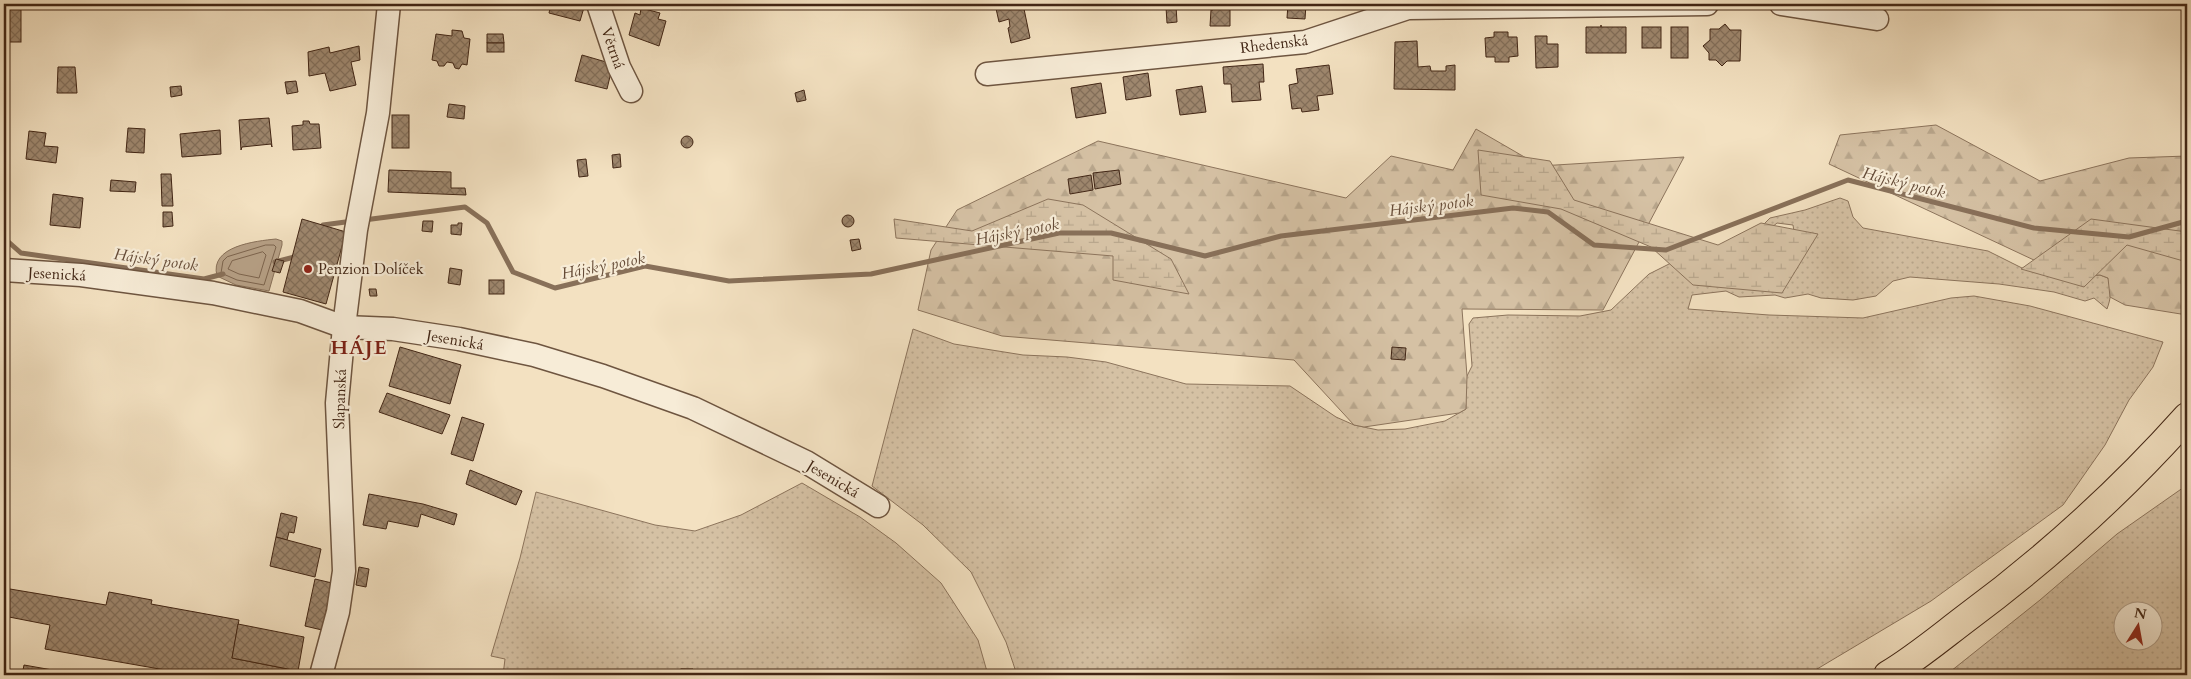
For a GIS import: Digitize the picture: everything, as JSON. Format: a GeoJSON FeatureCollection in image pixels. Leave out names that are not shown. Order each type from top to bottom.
{"type":"FeatureCollection","features":[{"type":"Feature","properties":{"kind":"main road"},"geometry":{"type":"LineString","coordinates":[[1888,675],[2007,588],[2069,536],[2158,449],[2187,417]]}},
{"type":"Feature","properties":{"kind":"street","name":"Slapanská"},"geometry":{"type":"LineString","coordinates":[[321,675],[338,612],[344,571],[338,403],[344,326],[356,230],[378,113],[388,4]]}},
{"type":"Feature","properties":{"kind":"street","name":"Větrná"},"geometry":{"type":"LineString","coordinates":[[598,4],[619,67],[631,91]]}},
{"type":"Feature","properties":{"kind":"street","name":"Rhedenská"},"geometry":{"type":"LineString","coordinates":[[987,74],[1305,42],[1408,6],[1707,4]]}},
{"type":"Feature","properties":{"kind":"street"},"geometry":{"type":"LineString","coordinates":[[1782,4],[1877,19]]}},
{"type":"Feature","properties":{"kind":"street","name":"Jesenická"},"geometry":{"type":"LineString","coordinates":[[4,270],[81,275],[213,293],[300,310],[344,326],[393,329],[459,339],[534,356],[602,376],[693,408],[806,462],[878,506]]}},
{"type":"Feature","properties":{"kind":"green space"},"geometry":{"type":"Polygon","coordinates":[[[1936,125],[2040,181],[2129,158],[2187,156],[2187,315],[2125,305],[2110,297],[2108,278],[2100,275],[2068,276],[1829,164],[1840,135],[1936,125]]]}},
{"type":"Feature","properties":{"kind":"green space"},"geometry":{"type":"Polygon","coordinates":[[[1476,129],[1540,166],[1684,157],[1603,310],[1462,309],[1467,376],[1466,409],[1459,413],[1364,427],[1354,425],[1294,360],[1002,336],[918,310],[931,250],[957,210],[1098,141],[1346,198],[1391,156],[1453,170],[1476,129]]]}},
{"type":"Feature","properties":{"kind":"green space"},"geometry":{"type":"Polygon","coordinates":[[[1478,150],[1550,161],[1574,200],[1718,245],[1761,223],[1818,234],[1782,293],[1693,285],[1651,247],[1561,209],[1481,195],[1478,150]]]}},
{"type":"Feature","properties":{"kind":"green space"},"geometry":{"type":"Polygon","coordinates":[[[1840,198],[1848,201],[1853,217],[1863,228],[1988,251],[2022,268],[2082,277],[2100,275],[2108,278],[2110,286],[2107,309],[2094,298],[2085,301],[2054,292],[1999,284],[1910,277],[1893,281],[1876,296],[1853,300],[1821,298],[1808,294],[1785,298],[1775,295],[1739,297],[1726,291],[1692,295],[1688,309],[1769,315],[1863,318],[1951,298],[1974,296],[2030,306],[2163,342],[2153,367],[2129,400],[2105,445],[2063,505],[1931,601],[1807,675],[1017,675],[1006,642],[971,572],[923,525],[872,486],[913,329],[954,344],[1023,355],[1067,357],[1106,362],[1186,384],[1290,386],[1336,417],[1354,425],[1378,430],[1405,429],[1445,421],[1466,409],[1465,380],[1472,366],[1469,324],[1473,318],[1508,315],[1580,316],[1611,310],[1649,274],[1671,263],[1714,253],[1755,233],[1770,218],[1805,210],[1840,198]],[[1777,223],[1765,233],[1796,244],[1793,225],[1777,223]]]}},
{"type":"Feature","properties":{"kind":"green space"},"geometry":{"type":"Polygon","coordinates":[[[1048,199],[1083,205],[1171,259],[1189,294],[1113,280],[1113,256],[896,238],[894,219],[972,231],[1048,199]]]}},
{"type":"Feature","properties":{"kind":"green space"},"geometry":{"type":"Polygon","coordinates":[[[2091,219],[2187,232],[2187,262],[2127,245],[2084,287],[2021,269],[2091,219]]]}},
{"type":"Feature","properties":{"kind":"green space"},"geometry":{"type":"Polygon","coordinates":[[[802,483],[860,517],[896,543],[941,583],[978,640],[988,675],[696,675],[696,670],[680,669],[679,675],[503,675],[505,659],[491,656],[520,558],[536,492],[655,525],[695,531],[741,515],[802,483]]]}},
{"type":"Feature","properties":{"kind":"green space"},"geometry":{"type":"Polygon","coordinates":[[[2187,485],[2187,675],[1946,675],[2040,600],[2117,534],[2187,485]]]}},
{"type":"Feature","properties":{"kind":"water"},"geometry":{"type":"Polygon","coordinates":[[[4,199],[7,245],[4,249],[4,199]]]}},
{"type":"Feature","properties":{"kind":"water"},"geometry":{"type":"Polygon","coordinates":[[[276,239],[282,241],[282,245],[269,291],[236,285],[217,276],[216,266],[220,258],[227,252],[236,247],[257,241],[276,239]]]}},
{"type":"Feature","properties":{"kind":"building"},"geometry":{"type":"Polygon","coordinates":[[[4,4],[21,4],[21,42],[4,42],[4,4]]]}},
{"type":"Feature","properties":{"kind":"building"},"geometry":{"type":"Polygon","coordinates":[[[551,4],[585,4],[580,21],[549,13],[551,4]]]}},
{"type":"Feature","properties":{"kind":"building"},"geometry":{"type":"Polygon","coordinates":[[[995,4],[1023,4],[1030,38],[1011,43],[1008,28],[1010,27],[1009,19],[999,22],[995,4]]]}},
{"type":"Feature","properties":{"kind":"building"},"geometry":{"type":"Polygon","coordinates":[[[1214,4],[1230,4],[1230,26],[1210,26],[1211,10],[1213,10],[1214,4]]]}},
{"type":"Feature","properties":{"kind":"building"},"geometry":{"type":"Polygon","coordinates":[[[1288,4],[1306,4],[1305,19],[1287,18],[1288,4]]]}},
{"type":"Feature","properties":{"kind":"building"},"geometry":{"type":"Polygon","coordinates":[[[1176,6],[1177,22],[1167,23],[1166,7],[1176,6]]]}},
{"type":"Feature","properties":{"kind":"building"},"geometry":{"type":"Polygon","coordinates":[[[641,8],[660,13],[658,19],[666,21],[659,46],[629,35],[635,13],[640,15],[641,8]]]}},
{"type":"Feature","properties":{"kind":"building"},"geometry":{"type":"Polygon","coordinates":[[[1725,24],[1730,30],[1741,30],[1740,61],[1727,61],[1722,66],[1716,60],[1709,60],[1709,53],[1703,46],[1710,40],[1710,29],[1719,29],[1725,24]]]}},
{"type":"Feature","properties":{"kind":"building"},"geometry":{"type":"Polygon","coordinates":[[[1586,27],[1626,27],[1626,53],[1586,53],[1586,27]]]}},
{"type":"Feature","properties":{"kind":"building"},"geometry":{"type":"Polygon","coordinates":[[[1642,27],[1661,27],[1661,48],[1642,48],[1642,27]]]}},
{"type":"Feature","properties":{"kind":"building"},"geometry":{"type":"Polygon","coordinates":[[[1671,27],[1688,27],[1688,58],[1671,58],[1671,27]]]}},
{"type":"Feature","properties":{"kind":"building"},"geometry":{"type":"Polygon","coordinates":[[[452,30],[462,31],[464,38],[470,39],[467,65],[462,64],[459,69],[455,68],[453,63],[447,62],[444,66],[439,66],[437,61],[432,60],[436,34],[452,36],[452,30]]]}},
{"type":"Feature","properties":{"kind":"building"},"geometry":{"type":"Polygon","coordinates":[[[1494,32],[1508,32],[1508,37],[1517,37],[1518,56],[1509,57],[1509,62],[1495,62],[1495,57],[1486,57],[1485,38],[1494,37],[1494,32]]]}},
{"type":"Feature","properties":{"kind":"building"},"geometry":{"type":"Polygon","coordinates":[[[487,34],[503,34],[504,43],[487,43],[487,34]]]}},
{"type":"Feature","properties":{"kind":"building"},"geometry":{"type":"Polygon","coordinates":[[[1535,36],[1547,36],[1547,44],[1558,44],[1558,67],[1536,68],[1535,36]]]}},
{"type":"Feature","properties":{"kind":"building"},"geometry":{"type":"Polygon","coordinates":[[[1417,41],[1418,67],[1430,66],[1431,71],[1446,71],[1446,66],[1455,65],[1455,90],[1394,89],[1395,42],[1417,41]]]}},
{"type":"Feature","properties":{"kind":"building"},"geometry":{"type":"Polygon","coordinates":[[[487,43],[504,43],[504,52],[487,52],[487,43]]]}},
{"type":"Feature","properties":{"kind":"building"},"geometry":{"type":"Polygon","coordinates":[[[359,46],[360,60],[351,62],[356,85],[330,91],[325,73],[309,76],[308,52],[329,47],[330,53],[359,46]]]}},
{"type":"Feature","properties":{"kind":"building"},"geometry":{"type":"Polygon","coordinates":[[[582,55],[613,64],[607,89],[575,81],[582,55]]]}},
{"type":"Feature","properties":{"kind":"building"},"geometry":{"type":"Polygon","coordinates":[[[1263,64],[1264,82],[1259,82],[1261,100],[1232,102],[1231,84],[1224,84],[1223,67],[1263,64]]]}},
{"type":"Feature","properties":{"kind":"building"},"geometry":{"type":"Polygon","coordinates":[[[1329,65],[1333,94],[1317,96],[1319,110],[1302,112],[1301,108],[1292,109],[1289,85],[1298,83],[1296,69],[1329,65]]]}},
{"type":"Feature","properties":{"kind":"building"},"geometry":{"type":"Polygon","coordinates":[[[58,67],[75,67],[77,93],[57,93],[58,67]]]}},
{"type":"Feature","properties":{"kind":"building"},"geometry":{"type":"Polygon","coordinates":[[[1148,73],[1151,96],[1126,100],[1123,77],[1148,73]]]}},
{"type":"Feature","properties":{"kind":"building"},"geometry":{"type":"Polygon","coordinates":[[[296,81],[298,92],[287,94],[285,82],[296,81]]]}},
{"type":"Feature","properties":{"kind":"building"},"geometry":{"type":"Polygon","coordinates":[[[1101,83],[1106,113],[1076,118],[1071,88],[1101,83]]]}},
{"type":"Feature","properties":{"kind":"building"},"geometry":{"type":"Polygon","coordinates":[[[181,86],[182,95],[171,97],[170,87],[181,86]]]}},
{"type":"Feature","properties":{"kind":"building"},"geometry":{"type":"Polygon","coordinates":[[[1202,86],[1206,112],[1180,115],[1176,90],[1202,86]]]}},
{"type":"Feature","properties":{"kind":"building"},"geometry":{"type":"Polygon","coordinates":[[[804,90],[806,100],[797,102],[795,93],[804,90]]]}},
{"type":"Feature","properties":{"kind":"building"},"geometry":{"type":"Polygon","coordinates":[[[449,104],[465,106],[464,119],[447,117],[449,104]]]}},
{"type":"Feature","properties":{"kind":"building"},"geometry":{"type":"Polygon","coordinates":[[[392,115],[409,115],[409,148],[392,148],[392,115]]]}},
{"type":"Feature","properties":{"kind":"building"},"geometry":{"type":"Polygon","coordinates":[[[269,118],[272,147],[271,144],[242,147],[241,150],[239,120],[269,118]]]}},
{"type":"Feature","properties":{"kind":"building"},"geometry":{"type":"Polygon","coordinates":[[[303,121],[309,121],[310,124],[319,124],[321,148],[293,150],[292,126],[303,125],[303,121]]]}},
{"type":"Feature","properties":{"kind":"building"},"geometry":{"type":"Polygon","coordinates":[[[128,128],[145,129],[144,153],[126,152],[128,128]]]}},
{"type":"Feature","properties":{"kind":"building"},"geometry":{"type":"Polygon","coordinates":[[[220,130],[221,154],[182,157],[180,134],[220,130]]]}},
{"type":"Feature","properties":{"kind":"building"},"geometry":{"type":"Polygon","coordinates":[[[29,131],[46,133],[44,146],[58,147],[56,163],[26,159],[29,131]]]}},
{"type":"Feature","properties":{"kind":"building"},"geometry":{"type":"Polygon","coordinates":[[[687,136],[693,142],[687,148],[681,142],[687,136]]]}},
{"type":"Feature","properties":{"kind":"building"},"geometry":{"type":"Polygon","coordinates":[[[620,154],[621,167],[613,168],[612,155],[620,154]]]}},
{"type":"Feature","properties":{"kind":"building"},"geometry":{"type":"Polygon","coordinates":[[[586,159],[588,176],[579,177],[577,160],[586,159]]]}},
{"type":"Feature","properties":{"kind":"building"},"geometry":{"type":"Polygon","coordinates":[[[389,170],[451,172],[451,188],[465,188],[466,195],[388,192],[389,170]]]}},
{"type":"Feature","properties":{"kind":"building"},"geometry":{"type":"Polygon","coordinates":[[[1119,170],[1121,184],[1095,189],[1093,173],[1119,170]]]}},
{"type":"Feature","properties":{"kind":"building"},"geometry":{"type":"Polygon","coordinates":[[[161,174],[171,174],[173,206],[162,206],[161,174]]]}},
{"type":"Feature","properties":{"kind":"building"},"geometry":{"type":"Polygon","coordinates":[[[1091,175],[1093,190],[1070,194],[1068,179],[1091,175]]]}},
{"type":"Feature","properties":{"kind":"building"},"geometry":{"type":"Polygon","coordinates":[[[111,180],[136,182],[135,192],[110,191],[111,180]]]}},
{"type":"Feature","properties":{"kind":"building"},"geometry":{"type":"Polygon","coordinates":[[[53,194],[83,198],[80,228],[50,225],[53,194]]]}},
{"type":"Feature","properties":{"kind":"building"},"geometry":{"type":"Polygon","coordinates":[[[163,212],[172,212],[173,226],[163,227],[163,212]]]}},
{"type":"Feature","properties":{"kind":"building"},"geometry":{"type":"Polygon","coordinates":[[[848,215],[854,221],[848,227],[842,221],[848,215]]]}},
{"type":"Feature","properties":{"kind":"building"},"geometry":{"type":"Polygon","coordinates":[[[302,219],[346,232],[326,304],[283,292],[302,219]]]}},
{"type":"Feature","properties":{"kind":"building"},"geometry":{"type":"Polygon","coordinates":[[[423,221],[433,221],[432,232],[422,231],[423,221]]]}},
{"type":"Feature","properties":{"kind":"building"},"geometry":{"type":"Polygon","coordinates":[[[458,223],[462,223],[461,235],[451,234],[451,225],[458,225],[458,223]]]}},
{"type":"Feature","properties":{"kind":"building"},"geometry":{"type":"Polygon","coordinates":[[[859,239],[861,249],[852,251],[850,240],[859,239]]]}},
{"type":"Feature","properties":{"kind":"building"},"geometry":{"type":"Polygon","coordinates":[[[276,259],[284,261],[280,273],[272,271],[276,259]]]}},
{"type":"Feature","properties":{"kind":"building"},"geometry":{"type":"Polygon","coordinates":[[[450,268],[462,270],[460,285],[448,283],[450,268]]]}},
{"type":"Feature","properties":{"kind":"building"},"geometry":{"type":"Polygon","coordinates":[[[489,280],[504,280],[504,294],[489,294],[489,280]]]}},
{"type":"Feature","properties":{"kind":"building"},"geometry":{"type":"Polygon","coordinates":[[[369,289],[376,289],[377,296],[370,296],[369,289]]]}},
{"type":"Feature","properties":{"kind":"building"},"geometry":{"type":"Polygon","coordinates":[[[400,347],[461,365],[450,404],[389,386],[400,347]]]}},
{"type":"Feature","properties":{"kind":"building"},"geometry":{"type":"Polygon","coordinates":[[[1392,347],[1406,348],[1405,360],[1391,359],[1392,347]]]}},
{"type":"Feature","properties":{"kind":"building"},"geometry":{"type":"Polygon","coordinates":[[[387,393],[450,415],[442,434],[379,412],[387,393]]]}},
{"type":"Feature","properties":{"kind":"building"},"geometry":{"type":"Polygon","coordinates":[[[462,417],[484,424],[473,461],[451,454],[462,417]]]}},
{"type":"Feature","properties":{"kind":"building"},"geometry":{"type":"Polygon","coordinates":[[[470,470],[522,491],[516,505],[466,484],[470,470]]]}},
{"type":"Feature","properties":{"kind":"building"},"geometry":{"type":"Polygon","coordinates":[[[369,494],[423,504],[457,514],[454,525],[421,514],[418,527],[388,521],[386,529],[363,525],[369,494]]]}},
{"type":"Feature","properties":{"kind":"building"},"geometry":{"type":"Polygon","coordinates":[[[281,513],[297,517],[294,533],[289,532],[287,540],[276,537],[281,513]]]}},
{"type":"Feature","properties":{"kind":"building"},"geometry":{"type":"Polygon","coordinates":[[[276,537],[321,549],[315,577],[270,566],[276,537]]]}},
{"type":"Feature","properties":{"kind":"building"},"geometry":{"type":"Polygon","coordinates":[[[359,567],[369,569],[366,587],[356,585],[359,567]]]}},
{"type":"Feature","properties":{"kind":"building"},"geometry":{"type":"Polygon","coordinates":[[[315,579],[332,583],[322,630],[305,626],[315,579]]]}},
{"type":"Feature","properties":{"kind":"building"},"geometry":{"type":"Polygon","coordinates":[[[4,588],[106,605],[109,592],[152,600],[151,604],[239,620],[232,658],[298,671],[297,675],[194,675],[45,649],[50,625],[4,616],[4,588]]]}},
{"type":"Feature","properties":{"kind":"building"},"geometry":{"type":"Polygon","coordinates":[[[238,624],[304,637],[298,671],[232,658],[238,624]]]}},
{"type":"Feature","properties":{"kind":"building"},"geometry":{"type":"Polygon","coordinates":[[[24,665],[81,675],[22,675],[24,665]]]}},
{"type":"Feature","properties":{"kind":"building"},"geometry":{"type":"Polygon","coordinates":[[[681,669],[693,669],[692,675],[680,675],[681,669]]]}},
{"type":"Feature","properties":{"kind":"waterway","name":"Hájský potok"},"geometry":{"type":"LineString","coordinates":[[364,220],[465,207],[487,223],[513,272],[555,288],[645,266],[729,281],[871,274],[1059,233],[1111,233],[1205,256],[1281,236],[1513,208],[1548,212],[1594,245],[1666,250],[1848,180],[2034,228],[2129,237],[2183,222],[2187,223]]}},
{"type":"Feature","properties":{"kind":"waterway","name":"Hájský potok"},"geometry":{"type":"LineString","coordinates":[[319,230],[323,225],[353,221]]}},
{"type":"Feature","properties":{"kind":"waterway","name":"Hájský potok"},"geometry":{"type":"LineString","coordinates":[[4,238],[21,253],[204,279],[223,274]]}},
{"type":"Feature","properties":{"kind":"waterway","name":"Hájský potok"},"geometry":{"type":"LineString","coordinates":[[275,262],[298,256]]}},
{"type":"Feature","properties":{"kind":"place","name":"Penzion Dolíček"},"geometry":{"type":"Point","coordinates":[308,269]}},
{"type":"Feature","properties":{"kind":"district","name":"HÁJE"},"geometry":{"type":"Point","coordinates":[359,347]}}]}
